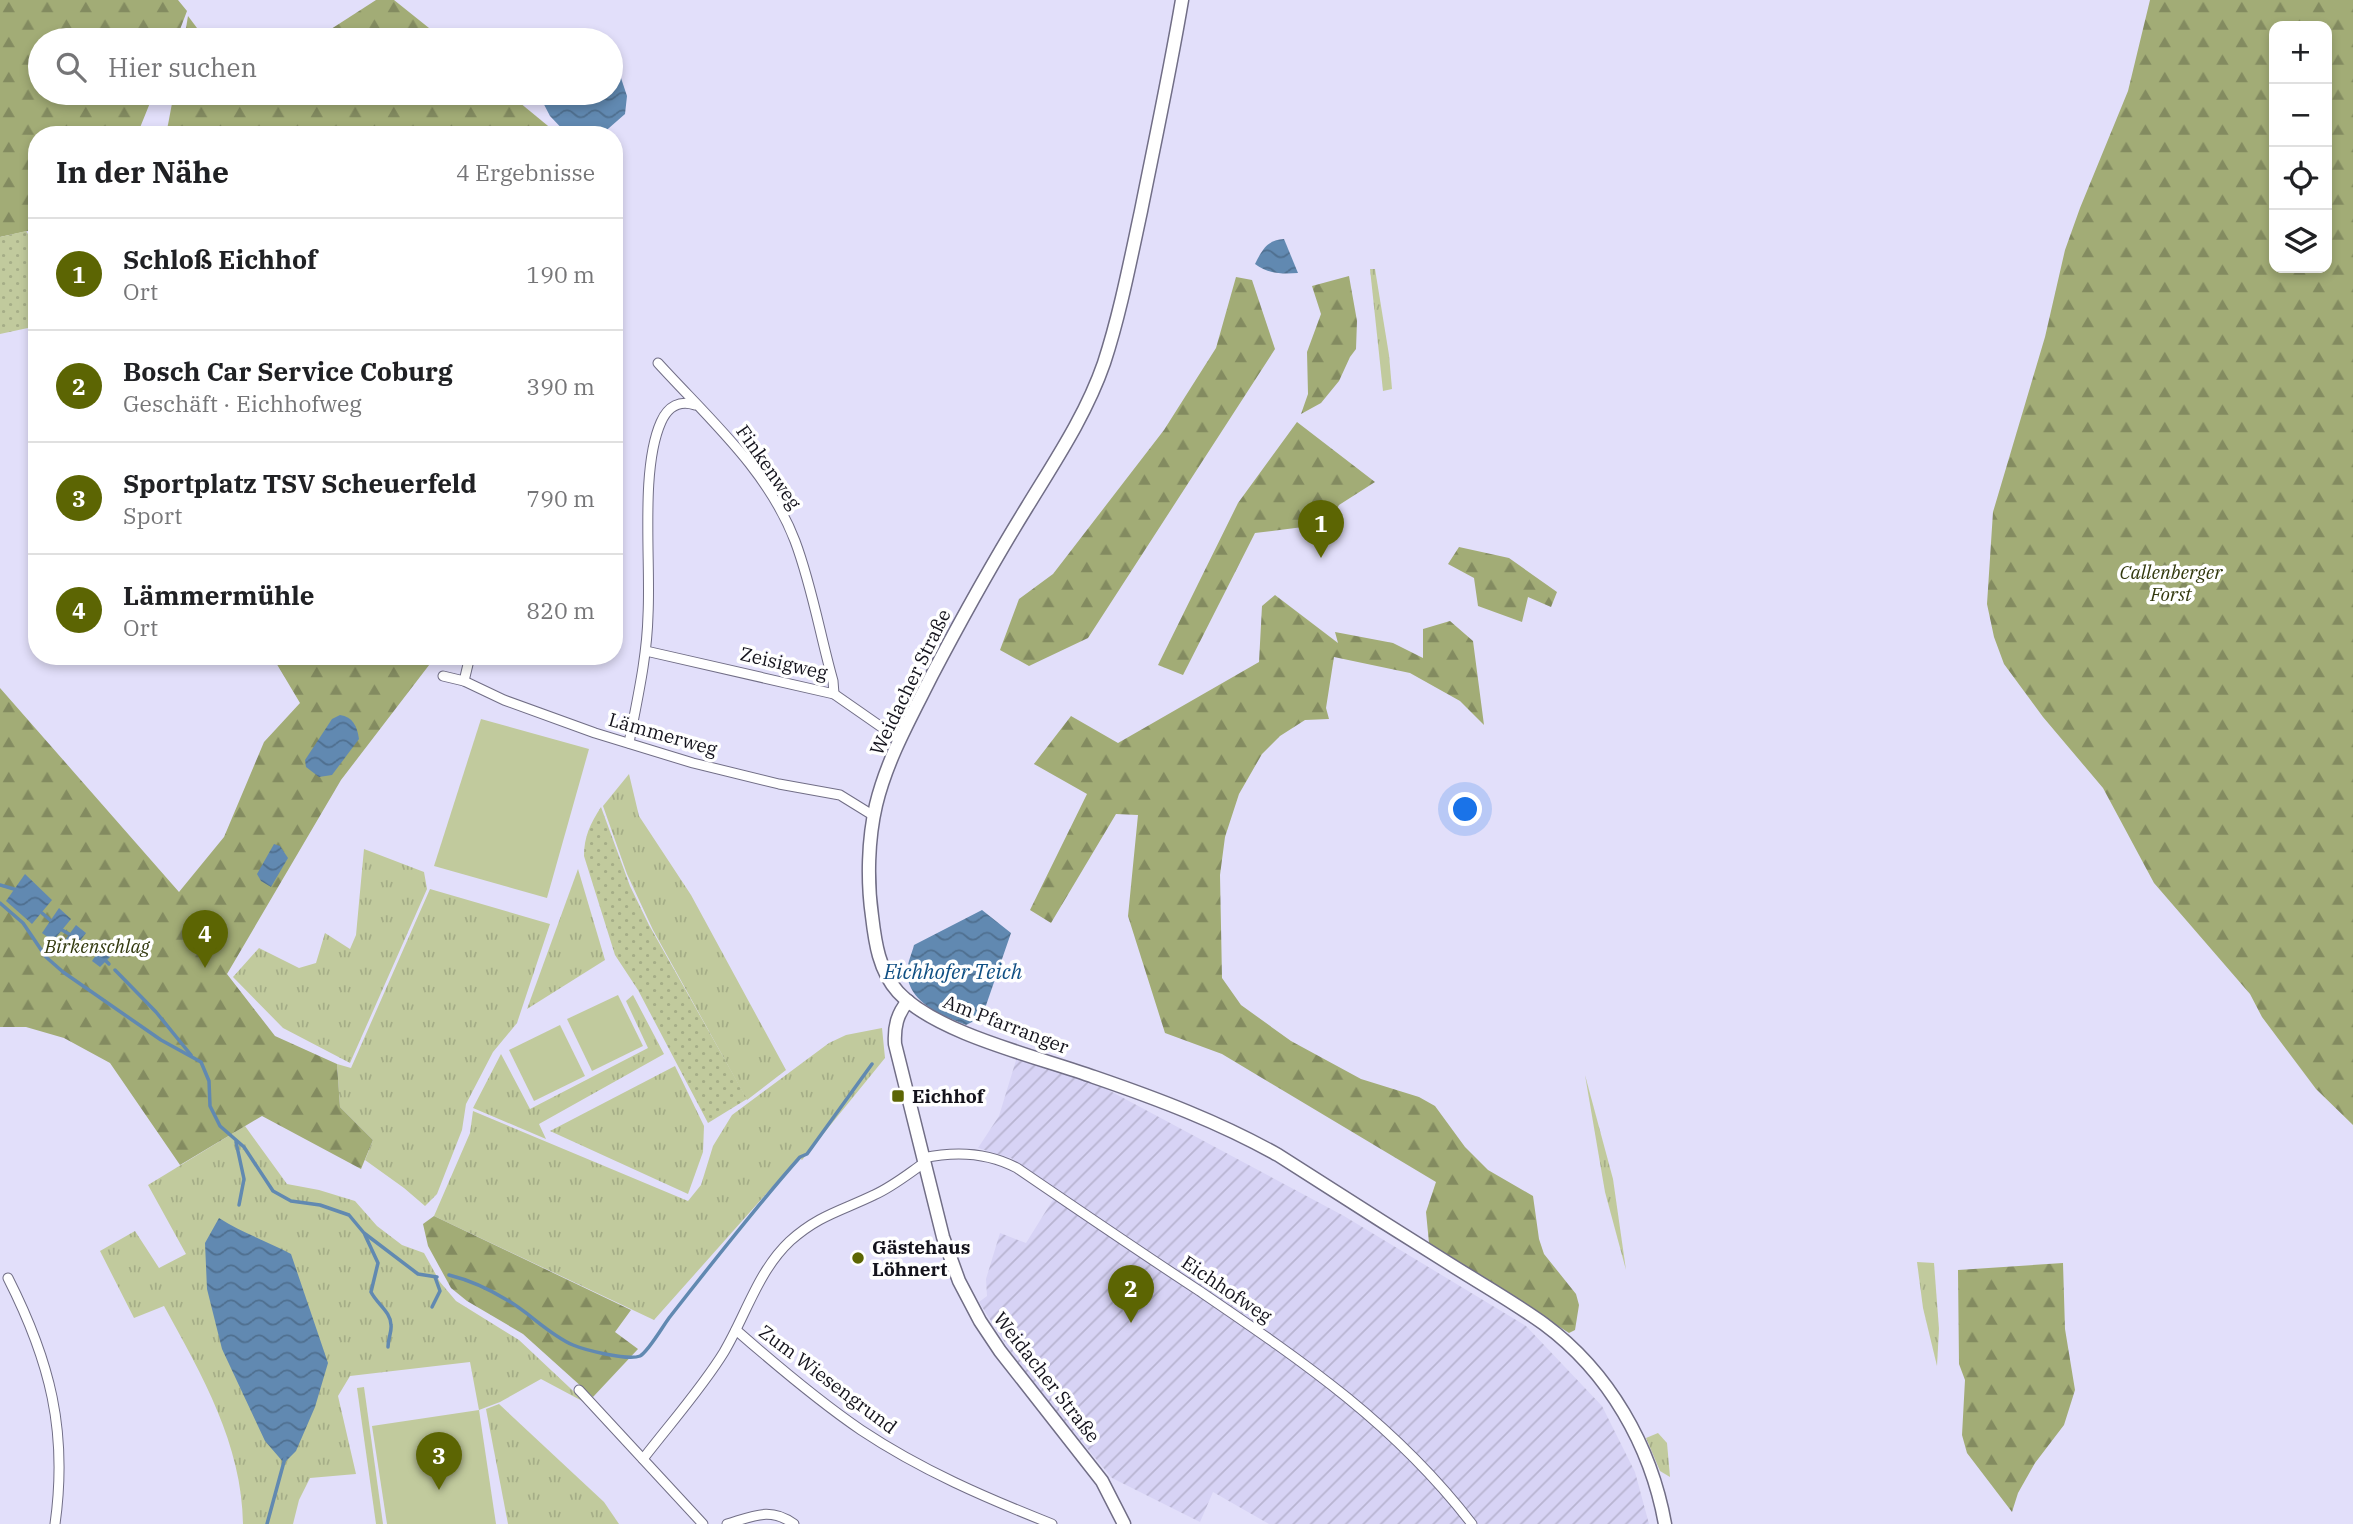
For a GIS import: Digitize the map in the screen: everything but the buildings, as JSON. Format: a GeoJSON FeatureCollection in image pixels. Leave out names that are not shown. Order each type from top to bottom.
{"type":"FeatureCollection","features":[{"type":"Feature","properties":{"kind":"main road","name":"Weidacher Straße"},"geometry":{"type":"LineString","coordinates":[[1124,1524],[1102,1481],[1000,1351],[972,1309],[959,1281],[943,1237],[895,1044],[897,1018],[908,1001],[886,975],[874,936],[870,884],[874,816],[882,785],[900,740],[982,581],[1066,443],[1089,399],[1103,364],[1127,276],[1182,0]]}},
{"type":"Feature","properties":{"kind":"main road","name":"Am Pfarranger"},"geometry":{"type":"LineString","coordinates":[[908,1001],[934,1019],[971,1035],[1180,1107],[1239,1133],[1545,1325],[1586,1362],[1633,1428],[1652,1469],[1660,1493],[1665,1524]]}},
{"type":"Feature","properties":{"kind":"street","name":"Finkenweg"},"geometry":{"type":"LineString","coordinates":[[658,363],[730,438],[766,487],[794,539],[833,681],[834,694]]}},
{"type":"Feature","properties":{"kind":"street"},"geometry":{"type":"LineString","coordinates":[[629,743],[646,651],[650,485],[658,432],[666,412],[673,406],[687,403],[697,405]]}},
{"type":"Feature","properties":{"kind":"street","name":"Zeisigweg"},"geometry":{"type":"LineString","coordinates":[[646,651],[834,694],[900,740]]}},
{"type":"Feature","properties":{"kind":"street"},"geometry":{"type":"LineString","coordinates":[[464,681],[468,665]]}},
{"type":"Feature","properties":{"kind":"street","name":"Lämmerweg"},"geometry":{"type":"LineString","coordinates":[[443,676],[464,681],[504,700],[629,743],[739,775],[840,795],[874,816]]}},
{"type":"Feature","properties":{"kind":"street","name":"Eichhofweg"},"geometry":{"type":"LineString","coordinates":[[923,1160],[940,1154],[985,1155],[1017,1168],[1259,1331],[1335,1386],[1409,1451],[1472,1524]]}},
{"type":"Feature","properties":{"kind":"street"},"geometry":{"type":"LineString","coordinates":[[643,1459],[723,1354],[755,1291],[788,1244],[826,1214],[892,1186],[923,1160]]}},
{"type":"Feature","properties":{"kind":"street"},"geometry":{"type":"LineString","coordinates":[[8,1278],[34,1332],[54,1402],[60,1456],[60,1491],[55,1524]]}},
{"type":"Feature","properties":{"kind":"street","name":"Zum Wiesengrund"},"geometry":{"type":"LineString","coordinates":[[736,1331],[803,1387],[883,1444],[965,1488],[1052,1524]]}},
{"type":"Feature","properties":{"kind":"street"},"geometry":{"type":"LineString","coordinates":[[579,1390],[704,1524]]}},
{"type":"Feature","properties":{"kind":"street"},"geometry":{"type":"LineString","coordinates":[[727,1524],[772,1513],[794,1524]]}},
{"type":"Feature","properties":{"kind":"shaded area"},"geometry":{"type":"Polygon","coordinates":[[[1017,1057],[1099,1085],[1344,1216],[1526,1326],[1602,1406],[1635,1472],[1649,1524],[1269,1524],[1213,1492],[1200,1522],[1112,1478],[1024,1373],[979,1302],[987,1296],[986,1279],[1000,1233],[1026,1243],[1059,1190],[1011,1158],[978,1148],[999,1116],[1017,1057]]]}},
{"type":"Feature","properties":{"kind":"green space"},"geometry":{"type":"Polygon","coordinates":[[[0,0],[178,0],[187,11],[181,28],[28,28],[28,105],[149,105],[141,126],[28,126],[28,231],[0,237],[0,0]]]}},
{"type":"Feature","properties":{"kind":"green space"},"geometry":{"type":"Polygon","coordinates":[[[376,0],[394,0],[429,28],[333,28],[376,0]]]}},
{"type":"Feature","properties":{"kind":"green space","name":"Callenberger Forst"},"geometry":{"type":"Polygon","coordinates":[[[2150,0],[2353,0],[2353,1125],[2316,1089],[2262,1017],[2250,994],[2154,883],[2103,788],[2043,717],[2004,664],[1994,637],[1987,604],[1993,512],[2045,337],[2065,250],[2128,91],[2150,0]]]}},
{"type":"Feature","properties":{"kind":"green space"},"geometry":{"type":"Polygon","coordinates":[[[188,16],[197,28],[186,28],[188,16]]]}},
{"type":"Feature","properties":{"kind":"green space"},"geometry":{"type":"Polygon","coordinates":[[[172,105],[523,105],[548,126],[168,126],[172,105]]]}},
{"type":"Feature","properties":{"kind":"green space"},"geometry":{"type":"Polygon","coordinates":[[[26,231],[28,234],[28,328],[0,334],[0,237],[26,231]]]}},
{"type":"Feature","properties":{"kind":"green space"},"geometry":{"type":"Polygon","coordinates":[[[1370,269],[1375,269],[1389,355],[1392,389],[1383,391],[1370,269]]]}},
{"type":"Feature","properties":{"kind":"green space"},"geometry":{"type":"Polygon","coordinates":[[[1349,276],[1357,321],[1356,349],[1339,381],[1321,403],[1301,414],[1308,394],[1307,352],[1321,314],[1312,286],[1349,276]]]}},
{"type":"Feature","properties":{"kind":"green space"},"geometry":{"type":"Polygon","coordinates":[[[1236,277],[1252,280],[1275,349],[1088,638],[1029,666],[1000,650],[1019,599],[1053,574],[1164,430],[1216,348],[1236,277]]]}},
{"type":"Feature","properties":{"kind":"green space"},"geometry":{"type":"Polygon","coordinates":[[[1297,422],[1375,482],[1339,505],[1326,529],[1303,527],[1255,533],[1183,675],[1158,665],[1238,503],[1297,422]]]}},
{"type":"Feature","properties":{"kind":"green space"},"geometry":{"type":"Polygon","coordinates":[[[1459,547],[1509,558],[1557,592],[1551,607],[1528,597],[1522,622],[1478,606],[1474,578],[1448,564],[1459,547]]]}},
{"type":"Feature","properties":{"kind":"green space"},"geometry":{"type":"Polygon","coordinates":[[[1275,595],[1338,643],[1335,632],[1393,643],[1423,658],[1423,629],[1450,621],[1473,641],[1484,725],[1460,701],[1410,673],[1334,657],[1326,708],[1329,719],[1305,720],[1280,736],[1262,754],[1239,794],[1225,837],[1220,875],[1222,978],[1241,1005],[1291,1041],[1361,1079],[1419,1097],[1435,1106],[1465,1147],[1488,1170],[1533,1196],[1539,1239],[1544,1254],[1576,1294],[1579,1305],[1575,1330],[1569,1333],[1429,1243],[1426,1212],[1436,1182],[1222,1054],[1165,1033],[1128,916],[1138,815],[1116,814],[1051,923],[1030,910],[1087,794],[1034,764],[1071,716],[1118,743],[1259,662],[1262,606],[1275,595]]]}},
{"type":"Feature","properties":{"kind":"green space","name":"Birkenschlag"},"geometry":{"type":"Polygon","coordinates":[[[277,665],[429,665],[341,780],[227,974],[275,1036],[337,1064],[340,1107],[373,1140],[361,1169],[262,1116],[180,1165],[110,1063],[64,1038],[26,1027],[0,1027],[0,688],[179,892],[224,837],[264,742],[300,703],[277,665]]]}},
{"type":"Feature","properties":{"kind":"green space"},"geometry":{"type":"Polygon","coordinates":[[[481,719],[589,749],[547,898],[434,866],[481,719]]]}},
{"type":"Feature","properties":{"kind":"green space"},"geometry":{"type":"Polygon","coordinates":[[[629,774],[639,816],[691,895],[786,1070],[747,1100],[653,930],[627,874],[603,806],[629,774]]]}},
{"type":"Feature","properties":{"kind":"green space"},"geometry":{"type":"Polygon","coordinates":[[[601,807],[630,886],[649,925],[747,1099],[708,1123],[638,990],[615,955],[584,856],[588,831],[601,807]]]}},
{"type":"Feature","properties":{"kind":"green space"},"geometry":{"type":"Polygon","coordinates":[[[364,849],[424,872],[427,889],[350,1063],[283,1028],[233,977],[259,948],[299,968],[316,963],[325,933],[350,949],[356,935],[364,849]]]}},
{"type":"Feature","properties":{"kind":"green space"},"geometry":{"type":"Polygon","coordinates":[[[578,869],[605,960],[527,1009],[578,869]]]}},
{"type":"Feature","properties":{"kind":"green space"},"geometry":{"type":"Polygon","coordinates":[[[430,889],[550,924],[517,1023],[493,1052],[466,1104],[462,1130],[437,1194],[425,1206],[365,1160],[373,1140],[340,1107],[337,1064],[351,1068],[430,889]]]}},
{"type":"Feature","properties":{"kind":"green space"},"geometry":{"type":"Polygon","coordinates":[[[618,995],[643,1046],[592,1071],[567,1019],[618,995]]]}},
{"type":"Feature","properties":{"kind":"green space"},"geometry":{"type":"Polygon","coordinates":[[[633,995],[664,1054],[539,1124],[546,1139],[473,1108],[501,1054],[530,1109],[648,1048],[626,1001],[633,995]]]}},
{"type":"Feature","properties":{"kind":"green space"},"geometry":{"type":"Polygon","coordinates":[[[560,1025],[585,1076],[534,1101],[509,1050],[560,1025]]]}},
{"type":"Feature","properties":{"kind":"green space"},"geometry":{"type":"Polygon","coordinates":[[[882,1028],[885,1058],[802,1160],[799,1157],[654,1320],[434,1216],[470,1133],[473,1111],[688,1201],[701,1185],[713,1146],[732,1115],[829,1043],[846,1035],[882,1028]]]}},
{"type":"Feature","properties":{"kind":"green space"},"geometry":{"type":"Polygon","coordinates":[[[675,1066],[704,1126],[703,1152],[688,1194],[550,1131],[675,1066]]]}},
{"type":"Feature","properties":{"kind":"green space"},"geometry":{"type":"Polygon","coordinates":[[[1585,1075],[1613,1179],[1626,1270],[1605,1192],[1585,1075]]]}},
{"type":"Feature","properties":{"kind":"green space"},"geometry":{"type":"Polygon","coordinates":[[[245,1126],[287,1184],[355,1201],[377,1226],[402,1245],[424,1253],[440,1282],[456,1301],[519,1340],[586,1403],[541,1379],[500,1402],[479,1410],[470,1362],[350,1376],[338,1396],[356,1474],[310,1478],[299,1500],[293,1524],[243,1524],[241,1494],[228,1438],[192,1358],[164,1306],[134,1318],[100,1251],[135,1231],[159,1268],[186,1254],[148,1185],[245,1126]]]}},
{"type":"Feature","properties":{"kind":"green space"},"geometry":{"type":"Polygon","coordinates":[[[434,1216],[631,1310],[615,1332],[638,1349],[593,1397],[523,1334],[467,1301],[451,1288],[428,1246],[423,1224],[434,1216]]]}},
{"type":"Feature","properties":{"kind":"green space"},"geometry":{"type":"Polygon","coordinates":[[[1917,1262],[1934,1263],[1939,1329],[1937,1366],[1923,1308],[1917,1262]]]}},
{"type":"Feature","properties":{"kind":"green space"},"geometry":{"type":"Polygon","coordinates":[[[2063,1263],[2065,1329],[2075,1390],[2064,1425],[2035,1463],[2018,1493],[2012,1512],[1967,1453],[1962,1435],[1965,1380],[1959,1364],[1958,1270],[2063,1263]]]}},
{"type":"Feature","properties":{"kind":"green space"},"geometry":{"type":"Polygon","coordinates":[[[364,1387],[383,1524],[376,1524],[357,1388],[364,1387]]]}},
{"type":"Feature","properties":{"kind":"green space"},"geometry":{"type":"Polygon","coordinates":[[[499,1404],[604,1502],[619,1524],[508,1524],[486,1409],[499,1404]]]}},
{"type":"Feature","properties":{"kind":"green space"},"geometry":{"type":"Polygon","coordinates":[[[479,1410],[496,1524],[387,1524],[372,1426],[479,1410]]]}},
{"type":"Feature","properties":{"kind":"green space"},"geometry":{"type":"Polygon","coordinates":[[[1658,1433],[1667,1443],[1670,1477],[1660,1471],[1646,1438],[1658,1433]]]}},
{"type":"Feature","properties":{"kind":"water"},"geometry":{"type":"Polygon","coordinates":[[[623,84],[627,96],[625,114],[611,126],[559,126],[544,105],[623,105],[623,84]]]}},
{"type":"Feature","properties":{"kind":"water"},"geometry":{"type":"Polygon","coordinates":[[[1284,239],[1298,273],[1270,272],[1255,264],[1266,247],[1273,241],[1284,239]]]}},
{"type":"Feature","properties":{"kind":"water"},"geometry":{"type":"Polygon","coordinates":[[[340,715],[354,723],[359,739],[332,775],[319,777],[306,767],[305,760],[332,719],[340,715]]]}},
{"type":"Feature","properties":{"kind":"water"},"geometry":{"type":"Polygon","coordinates":[[[274,844],[280,846],[288,858],[271,887],[261,881],[257,874],[274,844]]]}},
{"type":"Feature","properties":{"kind":"water"},"geometry":{"type":"Polygon","coordinates":[[[25,874],[52,900],[32,924],[6,901],[25,874]]]}},
{"type":"Feature","properties":{"kind":"water"},"geometry":{"type":"Polygon","coordinates":[[[59,908],[71,919],[53,941],[42,933],[59,908]]]}},
{"type":"Feature","properties":{"kind":"water","name":"Eichhofer Teich"},"geometry":{"type":"Polygon","coordinates":[[[982,910],[1011,933],[982,1017],[966,1025],[937,1012],[920,1000],[909,983],[907,969],[914,945],[982,910]]]}},
{"type":"Feature","properties":{"kind":"water"},"geometry":{"type":"Polygon","coordinates":[[[76,925],[86,933],[72,951],[62,944],[76,925]]]}},
{"type":"Feature","properties":{"kind":"water"},"geometry":{"type":"Polygon","coordinates":[[[102,946],[112,955],[100,967],[92,961],[102,946]]]}},
{"type":"Feature","properties":{"kind":"water"},"geometry":{"type":"Polygon","coordinates":[[[219,1218],[291,1254],[328,1363],[315,1407],[296,1451],[284,1463],[265,1441],[222,1349],[207,1289],[205,1243],[219,1218]]]}},
{"type":"Feature","properties":{"kind":"waterway"},"geometry":{"type":"LineString","coordinates":[[0,885],[14,889]]}},
{"type":"Feature","properties":{"kind":"waterway"},"geometry":{"type":"LineString","coordinates":[[0,903],[23,923],[46,957],[63,972],[161,1040],[201,1062],[209,1081],[210,1106],[220,1126],[244,1147],[273,1191],[291,1201],[320,1205],[349,1215],[364,1233],[418,1274],[437,1277]]}},
{"type":"Feature","properties":{"kind":"waterway"},"geometry":{"type":"LineString","coordinates":[[42,913],[50,920]]}},
{"type":"Feature","properties":{"kind":"waterway"},"geometry":{"type":"LineString","coordinates":[[62,930],[69,934]]}},
{"type":"Feature","properties":{"kind":"waterway"},"geometry":{"type":"LineString","coordinates":[[79,942],[97,954]]}},
{"type":"Feature","properties":{"kind":"waterway"},"geometry":{"type":"LineString","coordinates":[[106,961],[109,964]]}},
{"type":"Feature","properties":{"kind":"waterway"},"geometry":{"type":"LineString","coordinates":[[115,970],[156,1012],[191,1055]]}},
{"type":"Feature","properties":{"kind":"waterway"},"geometry":{"type":"LineString","coordinates":[[449,1275],[500,1296],[573,1345],[617,1356],[640,1356],[750,1216],[800,1157],[807,1154],[872,1064]]}},
{"type":"Feature","properties":{"kind":"waterway"},"geometry":{"type":"LineString","coordinates":[[236,1142],[244,1179],[239,1205]]}},
{"type":"Feature","properties":{"kind":"waterway"},"geometry":{"type":"LineString","coordinates":[[365,1235],[378,1263],[371,1292],[390,1320],[388,1347]]}},
{"type":"Feature","properties":{"kind":"waterway"},"geometry":{"type":"LineString","coordinates":[[432,1307],[440,1291],[435,1277]]}},
{"type":"Feature","properties":{"kind":"waterway"},"geometry":{"type":"LineString","coordinates":[[267,1524],[285,1458]]}},
{"type":"Feature","properties":{"kind":"place","name":"Schloß Eichhof"},"geometry":{"type":"Point","coordinates":[1321,558]}},
{"type":"Feature","properties":{"kind":"place","name":"Lämmermühle"},"geometry":{"type":"Point","coordinates":[205,968]}},
{"type":"Feature","properties":{"kind":"place","name":"Eichhof"},"geometry":{"type":"Point","coordinates":[898,1096]}},
{"type":"Feature","properties":{"kind":"place","name":"Gästehaus Löhnert"},"geometry":{"type":"Point","coordinates":[858,1258]}},
{"type":"Feature","properties":{"kind":"place","name":"Bosch Car Service Coburg"},"geometry":{"type":"Point","coordinates":[1131,1323]}},
{"type":"Feature","properties":{"kind":"place","name":"Sportplatz TSV Scheuerfeld"},"geometry":{"type":"Point","coordinates":[439,1490]}}]}
